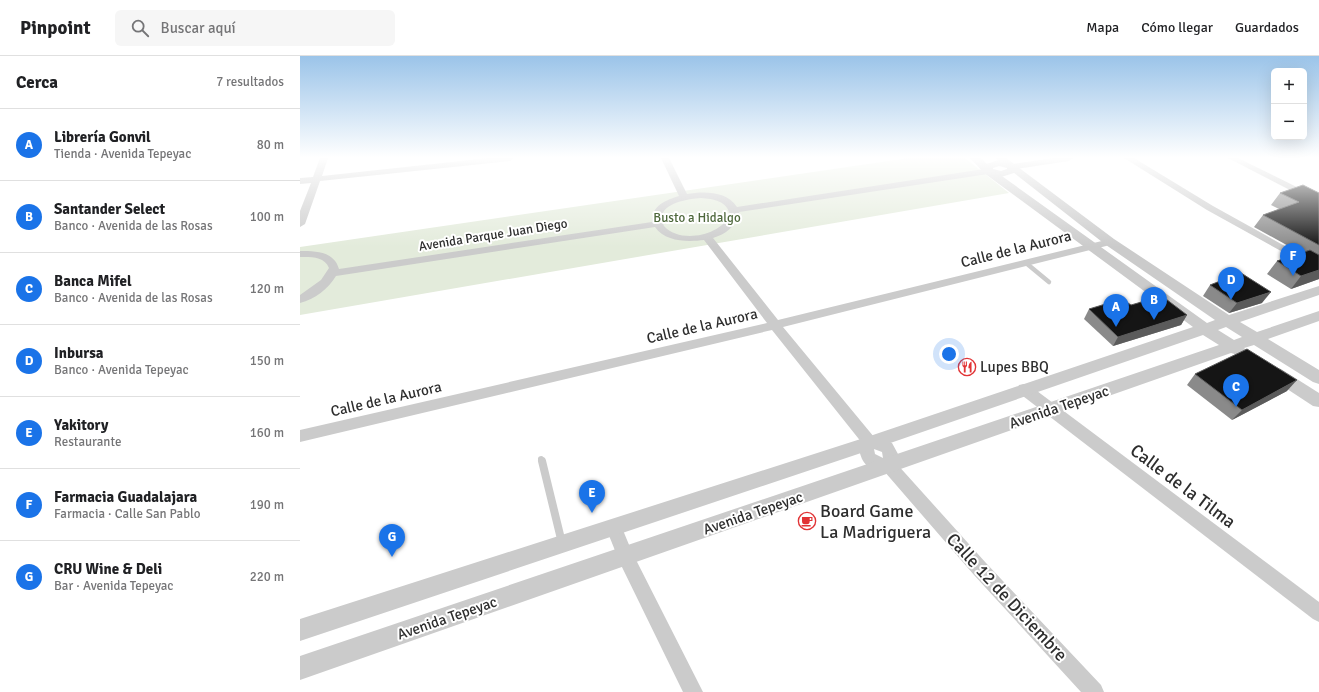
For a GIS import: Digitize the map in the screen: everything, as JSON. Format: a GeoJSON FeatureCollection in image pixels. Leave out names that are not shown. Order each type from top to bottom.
{"type":"FeatureCollection","features":[{"type":"Feature","properties":{"kind":"street"},"geometry":{"type":"LineString","coordinates":[[300,224],[303,208],[311,188]]}},
{"type":"Feature","properties":{"kind":"street"},"geometry":{"type":"LineString","coordinates":[[679,188],[684,197]]}},
{"type":"Feature","properties":{"kind":"street"},"geometry":{"type":"LineString","coordinates":[[735,210],[880,188]]}},
{"type":"Feature","properties":{"kind":"street"},"geometry":{"type":"LineString","coordinates":[[1011,188],[1206,328],[1253,359]]}},
{"type":"Feature","properties":{"kind":"street"},"geometry":{"type":"LineString","coordinates":[[1039,188],[1110,242],[1227,321],[1319,378]]}},
{"type":"Feature","properties":{"kind":"street"},"geometry":{"type":"LineString","coordinates":[[1177,188],[1319,269]]}},
{"type":"Feature","properties":{"kind":"street"},"geometry":{"type":"LineString","coordinates":[[1291,188],[1319,202]]}},
{"type":"Feature","properties":{"kind":"street"},"geometry":{"type":"LineString","coordinates":[[701,195],[716,197],[728,202],[735,210],[734,219],[727,228],[706,236],[679,237],[664,232],[657,224],[660,210],[670,202],[684,197],[701,195]]}},
{"type":"Feature","properties":{"kind":"street","name":"Avenida Parque Juan Diego"},"geometry":{"type":"LineString","coordinates":[[332,273],[657,224]]}},
{"type":"Feature","properties":{"kind":"street"},"geometry":{"type":"LineString","coordinates":[[706,236],[870,443],[866,449],[868,458],[877,464],[888,465]]}},
{"type":"Feature","properties":{"kind":"street","name":"Calle de la Aurora"},"geometry":{"type":"LineString","coordinates":[[300,436],[775,325],[1110,242]]}},
{"type":"Feature","properties":{"kind":"street"},"geometry":{"type":"LineString","coordinates":[[300,254],[318,254],[330,259],[334,268],[322,286],[300,299]]}},
{"type":"Feature","properties":{"kind":"street","name":"Avenida Tepeyac"},"geometry":{"type":"LineString","coordinates":[[300,630],[870,443],[1024,389],[1319,290]]}},
{"type":"Feature","properties":{"kind":"street","name":"Avenida Tepeyac"},"geometry":{"type":"LineString","coordinates":[[300,668],[626,557],[888,465],[1051,411],[1319,316]]}},
{"type":"Feature","properties":{"kind":"street"},"geometry":{"type":"LineString","coordinates":[[1266,367],[1319,400]]}},
{"type":"Feature","properties":{"kind":"street","name":"Calle de la Tilma"},"geometry":{"type":"LineString","coordinates":[[1024,389],[1319,613]]}},
{"type":"Feature","properties":{"kind":"street","name":"Calle 12 de Diciembre"},"geometry":{"type":"LineString","coordinates":[[888,465],[980,569],[1094,692]]}},
{"type":"Feature","properties":{"kind":"street"},"geometry":{"type":"LineString","coordinates":[[614,528],[626,557],[693,692]]}},
{"type":"Feature","properties":{"kind":"lane"},"geometry":{"type":"LineString","coordinates":[[1026,263],[1049,282]]}},
{"type":"Feature","properties":{"kind":"lane"},"geometry":{"type":"LineString","coordinates":[[541,460],[562,545]]}},
{"type":"Feature","properties":{"kind":"green space","name":"Busto a Hidalgo"},"geometry":{"type":"Polygon","coordinates":[[[706,188],[1002,188],[1009,193],[300,315],[300,247],[706,188]]]}},
{"type":"Feature","properties":{"kind":"building"},"geometry":{"type":"Polygon","coordinates":[[[1295,188],[1308,188],[1319,193],[1319,245],[1263,215],[1299,202],[1280,193],[1295,188]]]}},
{"type":"Feature","properties":{"kind":"building"},"geometry":{"type":"Polygon","coordinates":[[[1310,250],[1319,255],[1319,270],[1301,276],[1277,261],[1310,250]]]}},
{"type":"Feature","properties":{"kind":"building"},"geometry":{"type":"Polygon","coordinates":[[[1241,273],[1271,292],[1237,303],[1210,285],[1241,273]]]}},
{"type":"Feature","properties":{"kind":"building"},"geometry":{"type":"Polygon","coordinates":[[[1162,296],[1187,315],[1118,337],[1089,309],[1122,299],[1131,305],[1162,296]]]}},
{"type":"Feature","properties":{"kind":"building"},"geometry":{"type":"Polygon","coordinates":[[[1247,349],[1297,380],[1242,410],[1195,374],[1247,349]]]}},
{"type":"Feature","properties":{"kind":"place","name":"Farmacia Guadalajara"},"geometry":{"type":"Point","coordinates":[1293,276]}},
{"type":"Feature","properties":{"kind":"place","name":"Inbursa"},"geometry":{"type":"Point","coordinates":[1231,300]}},
{"type":"Feature","properties":{"kind":"place","name":"Santander Select"},"geometry":{"type":"Point","coordinates":[1154,320]}},
{"type":"Feature","properties":{"kind":"place","name":"Librería Gonvil"},"geometry":{"type":"Point","coordinates":[1116,327]}},
{"type":"Feature","properties":{"kind":"place","name":"Lupes BBQ"},"geometry":{"type":"Point","coordinates":[967,367]}},
{"type":"Feature","properties":{"kind":"place","name":"Banca Mifel"},"geometry":{"type":"Point","coordinates":[1236,407]}},
{"type":"Feature","properties":{"kind":"place","name":"Yakitory"},"geometry":{"type":"Point","coordinates":[592,513]}},
{"type":"Feature","properties":{"kind":"place","name":"Board Game La Madriguera"},"geometry":{"type":"Point","coordinates":[807,521]}},
{"type":"Feature","properties":{"kind":"place","name":"CRU Wine & Deli"},"geometry":{"type":"Point","coordinates":[392,557]}}]}
